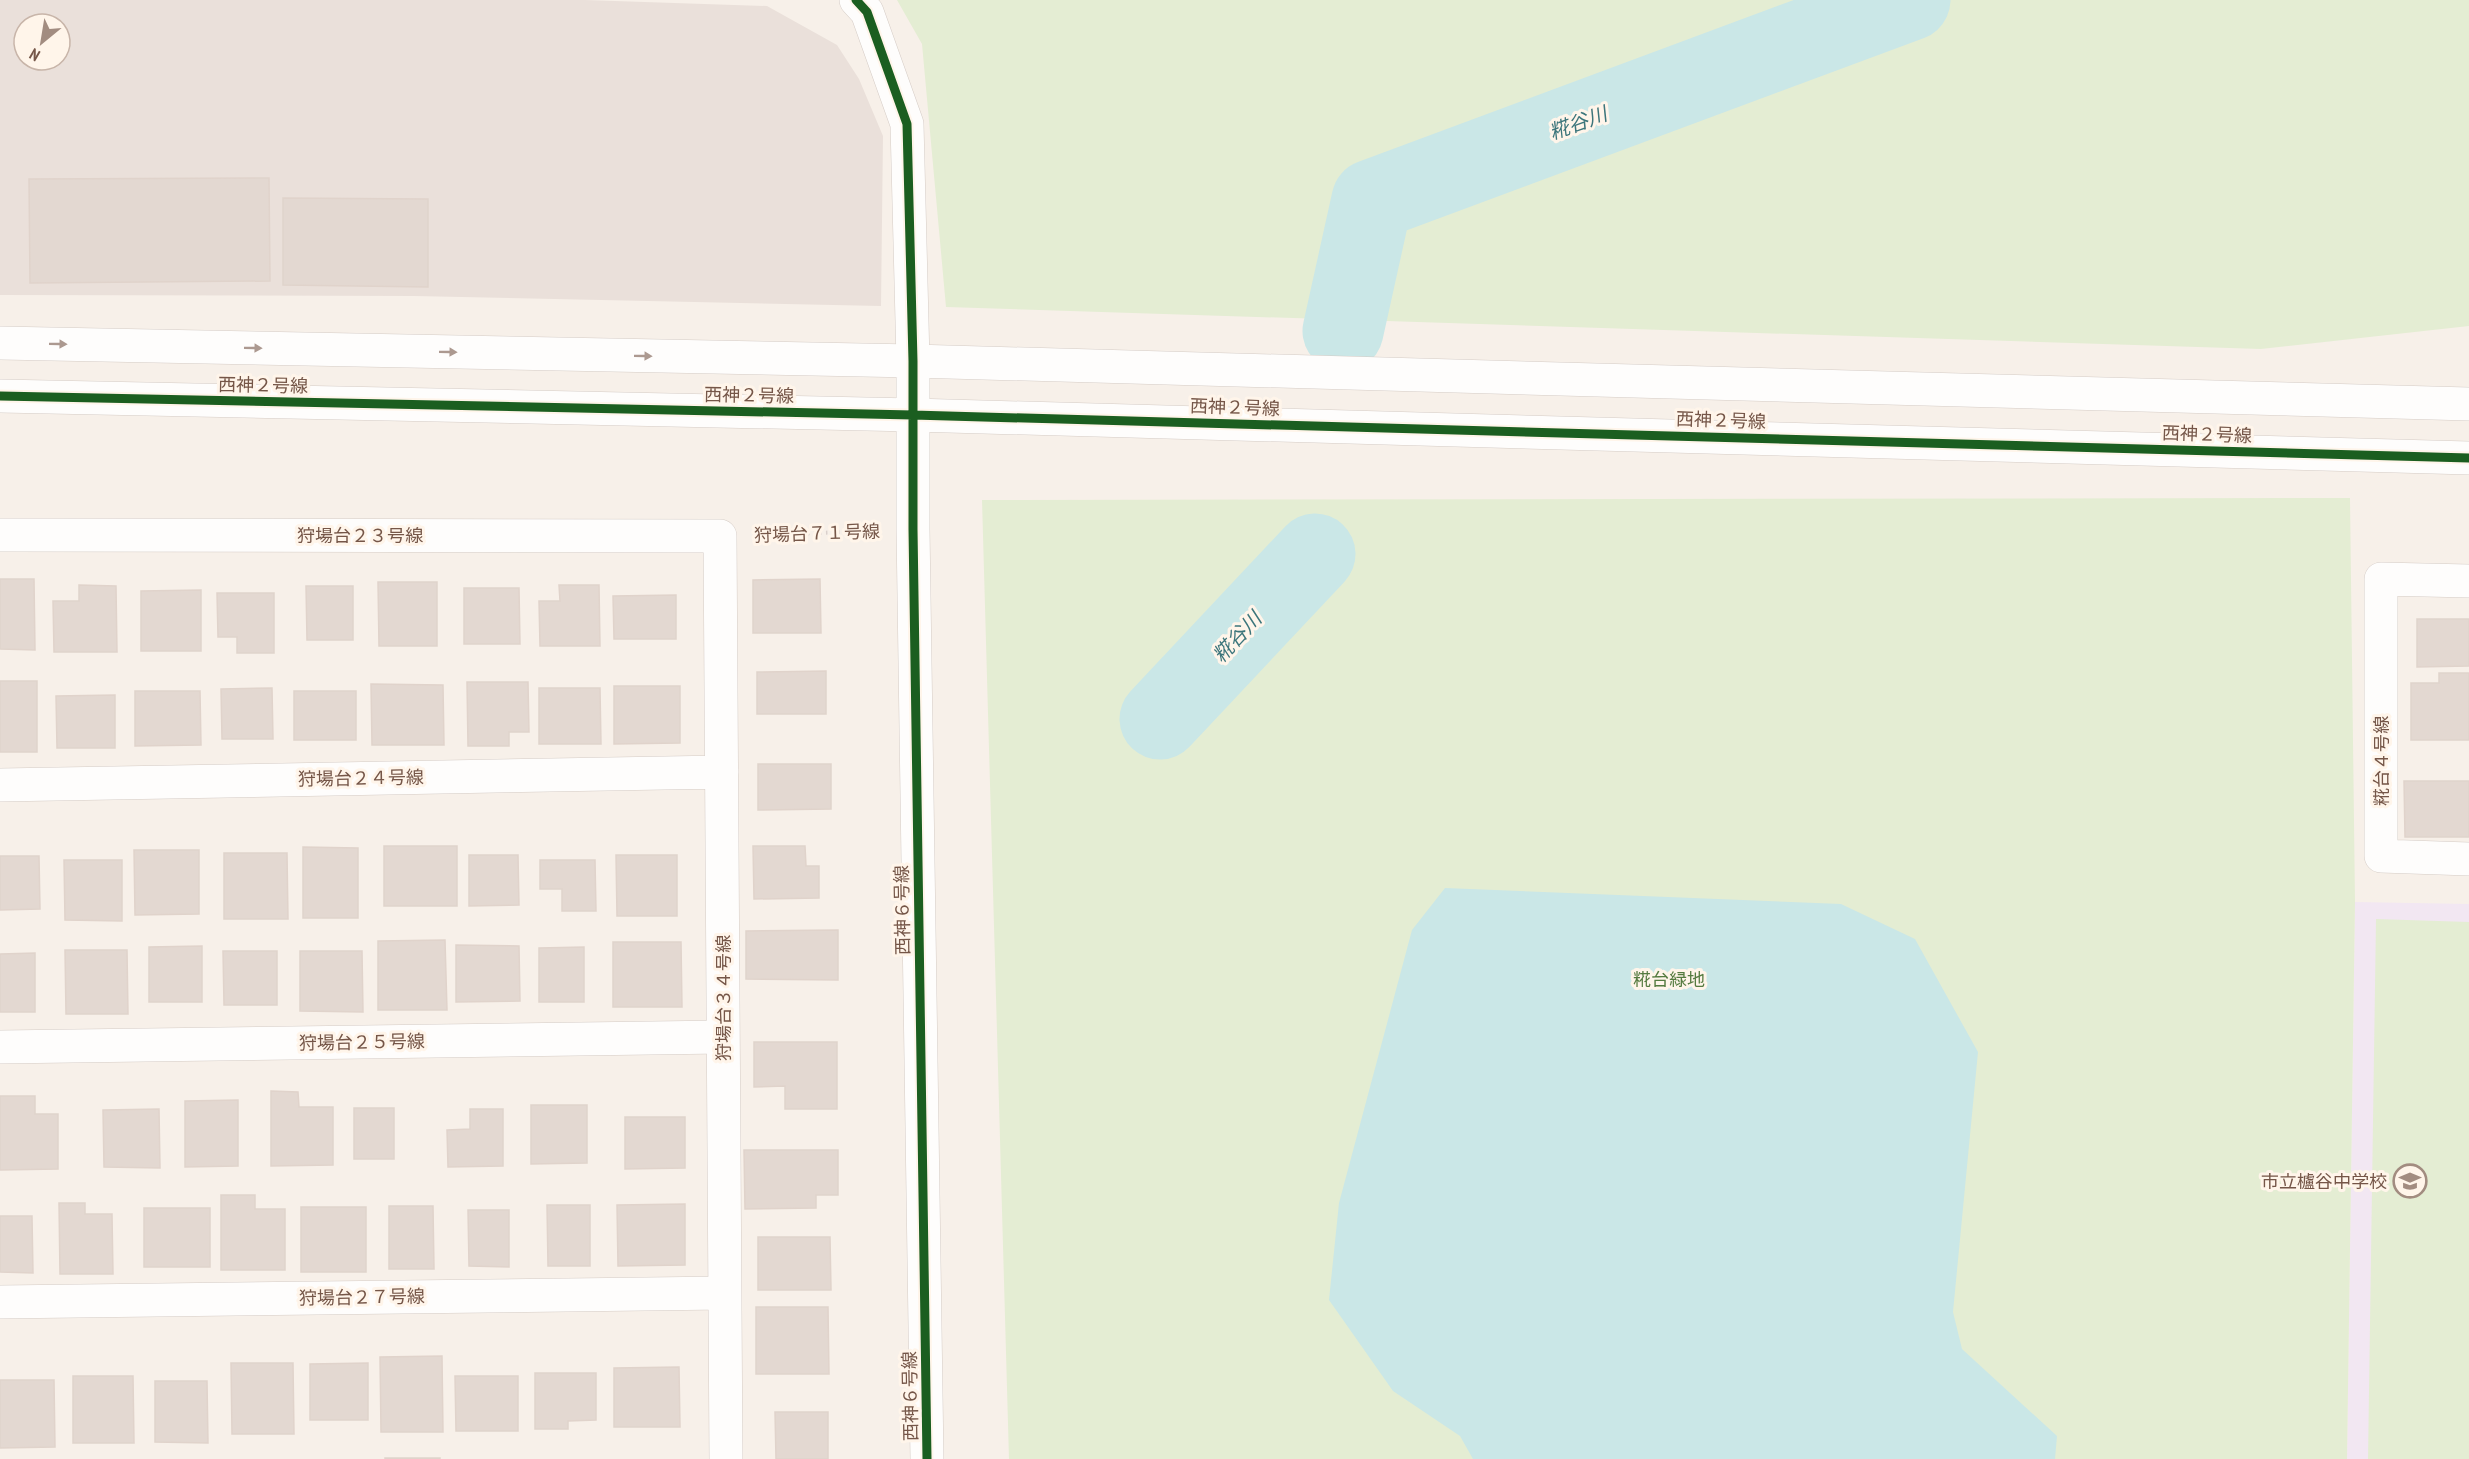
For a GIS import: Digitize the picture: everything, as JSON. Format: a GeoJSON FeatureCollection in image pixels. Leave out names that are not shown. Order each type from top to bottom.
{"type":"FeatureCollection","features":[{"type":"Feature","properties":{"kind":"street","name":"西神６号線"},"geometry":{"type":"LineString","coordinates":[[856,0],[867,12],[907,124],[914,362],[913,530],[927,1459]]}},
{"type":"Feature","properties":{"kind":"street","name":"西神２号線"},"geometry":{"type":"LineString","coordinates":[[0,343],[914,362],[2469,404]]}},
{"type":"Feature","properties":{"kind":"street","name":"西神２号線"},"geometry":{"type":"LineString","coordinates":[[0,396],[913,415],[2469,458]]}},
{"type":"Feature","properties":{"kind":"street","name":"狩場台２３号線"},"geometry":{"type":"LineString","coordinates":[[0,535],[720,536]]}},
{"type":"Feature","properties":{"kind":"street","name":"狩場台３４号線"},"geometry":{"type":"LineString","coordinates":[[720,536],[726,1459]]}},
{"type":"Feature","properties":{"kind":"street","name":"糀台４号線"},"geometry":{"type":"LineString","coordinates":[[2469,581],[2381,579],[2381,856],[2469,859]]}},
{"type":"Feature","properties":{"kind":"street","name":"狩場台２４号線"},"geometry":{"type":"LineString","coordinates":[[0,785],[722,772]]}},
{"type":"Feature","properties":{"kind":"street","name":"狩場台２５号線"},"geometry":{"type":"LineString","coordinates":[[0,1047],[723,1037]]}},
{"type":"Feature","properties":{"kind":"street","name":"狩場台２７号線"},"geometry":{"type":"LineString","coordinates":[[0,1302],[724,1293]]}},
{"type":"Feature","properties":{"kind":"shaded area"},"geometry":{"type":"Polygon","coordinates":[[[0,0],[585,0],[767,6],[837,45],[859,79],[883,136],[881,306],[414,296],[0,295],[0,0]]]}},
{"type":"Feature","properties":{"kind":"shaded area","name":"市立櫨谷中学校"},"geometry":{"type":"Polygon","coordinates":[[[2355,902],[2469,904],[2469,1459],[2347,1459],[2355,902]]]}},
{"type":"Feature","properties":{"kind":"green space"},"geometry":{"type":"Polygon","coordinates":[[[897,0],[2469,0],[2469,326],[2261,349],[946,307],[922,44],[897,0]]]}},
{"type":"Feature","properties":{"kind":"green space","name":"糀台緑地"},"geometry":{"type":"Polygon","coordinates":[[[2350,498],[2355,902],[2347,1459],[1009,1459],[982,500],[2350,498]]]}},
{"type":"Feature","properties":{"kind":"green space","name":"市立櫨谷中学校"},"geometry":{"type":"Polygon","coordinates":[[[2376,919],[2469,922],[2469,1459],[2368,1459],[2376,919]]]}},
{"type":"Feature","properties":{"kind":"water"},"geometry":{"type":"Polygon","coordinates":[[[1445,888],[1841,904],[1915,939],[1978,1052],[1953,1312],[1962,1349],[2057,1436],[2055,1459],[1473,1459],[1460,1436],[1393,1391],[1329,1300],[1339,1203],[1412,930],[1445,888]]]}},
{"type":"Feature","properties":{"kind":"building"},"geometry":{"type":"Polygon","coordinates":[[[269,178],[270,281],[30,283],[29,179],[269,178]]]}},
{"type":"Feature","properties":{"kind":"building"},"geometry":{"type":"Polygon","coordinates":[[[283,198],[428,199],[428,287],[283,285],[283,198]]]}},
{"type":"Feature","properties":{"kind":"building"},"geometry":{"type":"Polygon","coordinates":[[[0,579],[34,579],[35,650],[0,649],[0,579]]]}},
{"type":"Feature","properties":{"kind":"building"},"geometry":{"type":"Polygon","coordinates":[[[820,579],[821,633],[753,633],[753,580],[820,579]]]}},
{"type":"Feature","properties":{"kind":"building"},"geometry":{"type":"Polygon","coordinates":[[[378,582],[437,582],[437,646],[379,646],[378,582]]]}},
{"type":"Feature","properties":{"kind":"building"},"geometry":{"type":"Polygon","coordinates":[[[79,585],[116,586],[117,652],[54,652],[53,601],[79,601],[79,585]]]}},
{"type":"Feature","properties":{"kind":"building"},"geometry":{"type":"Polygon","coordinates":[[[559,585],[599,585],[600,646],[540,646],[539,601],[560,601],[559,585]]]}},
{"type":"Feature","properties":{"kind":"building"},"geometry":{"type":"Polygon","coordinates":[[[306,586],[353,586],[353,640],[307,640],[306,586]]]}},
{"type":"Feature","properties":{"kind":"building"},"geometry":{"type":"Polygon","coordinates":[[[464,588],[519,588],[520,644],[464,644],[464,588]]]}},
{"type":"Feature","properties":{"kind":"building"},"geometry":{"type":"Polygon","coordinates":[[[201,590],[201,651],[141,651],[141,591],[201,590]]]}},
{"type":"Feature","properties":{"kind":"building"},"geometry":{"type":"Polygon","coordinates":[[[217,593],[274,593],[274,653],[237,653],[237,637],[218,637],[217,593]]]}},
{"type":"Feature","properties":{"kind":"building"},"geometry":{"type":"Polygon","coordinates":[[[676,595],[676,639],[614,639],[613,596],[676,595]]]}},
{"type":"Feature","properties":{"kind":"building"},"geometry":{"type":"Polygon","coordinates":[[[2417,619],[2469,619],[2469,666],[2417,667],[2417,619]]]}},
{"type":"Feature","properties":{"kind":"building"},"geometry":{"type":"Polygon","coordinates":[[[826,671],[826,714],[757,714],[757,672],[826,671]]]}},
{"type":"Feature","properties":{"kind":"building"},"geometry":{"type":"Polygon","coordinates":[[[2439,673],[2469,673],[2469,740],[2411,740],[2411,683],[2439,683],[2439,673]]]}},
{"type":"Feature","properties":{"kind":"building"},"geometry":{"type":"Polygon","coordinates":[[[0,681],[37,681],[37,752],[0,752],[0,681]]]}},
{"type":"Feature","properties":{"kind":"building"},"geometry":{"type":"Polygon","coordinates":[[[467,682],[528,682],[529,732],[509,732],[509,746],[468,746],[467,682]]]}},
{"type":"Feature","properties":{"kind":"building"},"geometry":{"type":"Polygon","coordinates":[[[371,684],[443,685],[444,745],[372,745],[371,684]]]}},
{"type":"Feature","properties":{"kind":"building"},"geometry":{"type":"Polygon","coordinates":[[[614,686],[680,686],[680,743],[614,744],[614,686]]]}},
{"type":"Feature","properties":{"kind":"building"},"geometry":{"type":"Polygon","coordinates":[[[272,688],[273,739],[222,739],[221,689],[272,688]]]}},
{"type":"Feature","properties":{"kind":"building"},"geometry":{"type":"Polygon","coordinates":[[[539,688],[600,688],[601,744],[539,744],[539,688]]]}},
{"type":"Feature","properties":{"kind":"building"},"geometry":{"type":"Polygon","coordinates":[[[135,691],[200,691],[201,745],[135,746],[135,691]]]}},
{"type":"Feature","properties":{"kind":"building"},"geometry":{"type":"Polygon","coordinates":[[[294,691],[356,691],[356,740],[294,740],[294,691]]]}},
{"type":"Feature","properties":{"kind":"building"},"geometry":{"type":"Polygon","coordinates":[[[115,695],[115,748],[57,748],[56,696],[115,695]]]}},
{"type":"Feature","properties":{"kind":"building"},"geometry":{"type":"Polygon","coordinates":[[[758,764],[831,764],[831,809],[758,810],[758,764]]]}},
{"type":"Feature","properties":{"kind":"building"},"geometry":{"type":"Polygon","coordinates":[[[2404,781],[2469,781],[2469,837],[2405,837],[2404,781]]]}},
{"type":"Feature","properties":{"kind":"building"},"geometry":{"type":"Polygon","coordinates":[[[384,846],[457,846],[457,906],[384,906],[384,846]]]}},
{"type":"Feature","properties":{"kind":"building"},"geometry":{"type":"Polygon","coordinates":[[[753,846],[805,846],[806,866],[819,866],[819,898],[754,899],[753,846]]]}},
{"type":"Feature","properties":{"kind":"building"},"geometry":{"type":"Polygon","coordinates":[[[303,847],[358,848],[358,918],[303,918],[303,847]]]}},
{"type":"Feature","properties":{"kind":"building"},"geometry":{"type":"Polygon","coordinates":[[[134,850],[199,850],[199,914],[135,915],[134,850]]]}},
{"type":"Feature","properties":{"kind":"building"},"geometry":{"type":"Polygon","coordinates":[[[224,853],[287,853],[288,919],[224,919],[224,853]]]}},
{"type":"Feature","properties":{"kind":"building"},"geometry":{"type":"Polygon","coordinates":[[[469,855],[518,855],[519,905],[469,906],[469,855]]]}},
{"type":"Feature","properties":{"kind":"building"},"geometry":{"type":"Polygon","coordinates":[[[616,855],[677,855],[677,916],[617,916],[616,855]]]}},
{"type":"Feature","properties":{"kind":"building"},"geometry":{"type":"Polygon","coordinates":[[[0,856],[39,856],[40,909],[0,910],[0,856]]]}},
{"type":"Feature","properties":{"kind":"building"},"geometry":{"type":"Polygon","coordinates":[[[64,860],[122,860],[122,921],[65,920],[64,860]]]}},
{"type":"Feature","properties":{"kind":"building"},"geometry":{"type":"Polygon","coordinates":[[[540,860],[595,860],[596,911],[562,911],[562,889],[540,889],[540,860]]]}},
{"type":"Feature","properties":{"kind":"building"},"geometry":{"type":"Polygon","coordinates":[[[838,930],[838,980],[746,979],[746,931],[838,930]]]}},
{"type":"Feature","properties":{"kind":"building"},"geometry":{"type":"Polygon","coordinates":[[[445,940],[447,1010],[378,1010],[378,941],[445,940]]]}},
{"type":"Feature","properties":{"kind":"building"},"geometry":{"type":"Polygon","coordinates":[[[613,942],[681,942],[682,1007],[613,1007],[613,942]]]}},
{"type":"Feature","properties":{"kind":"building"},"geometry":{"type":"Polygon","coordinates":[[[456,945],[519,946],[520,1001],[456,1002],[456,945]]]}},
{"type":"Feature","properties":{"kind":"building"},"geometry":{"type":"Polygon","coordinates":[[[202,946],[202,1002],[149,1002],[149,947],[202,946]]]}},
{"type":"Feature","properties":{"kind":"building"},"geometry":{"type":"Polygon","coordinates":[[[584,947],[584,1002],[539,1002],[539,948],[584,947]]]}},
{"type":"Feature","properties":{"kind":"building"},"geometry":{"type":"Polygon","coordinates":[[[65,950],[127,950],[128,1014],[66,1014],[65,950]]]}},
{"type":"Feature","properties":{"kind":"building"},"geometry":{"type":"Polygon","coordinates":[[[223,951],[277,951],[277,1005],[224,1005],[223,951]]]}},
{"type":"Feature","properties":{"kind":"building"},"geometry":{"type":"Polygon","coordinates":[[[300,951],[362,951],[363,1012],[300,1011],[300,951]]]}},
{"type":"Feature","properties":{"kind":"building"},"geometry":{"type":"Polygon","coordinates":[[[35,953],[35,1012],[0,1012],[0,954],[35,953]]]}},
{"type":"Feature","properties":{"kind":"building"},"geometry":{"type":"Polygon","coordinates":[[[754,1042],[837,1042],[837,1109],[785,1109],[785,1086],[754,1087],[754,1042]]]}},
{"type":"Feature","properties":{"kind":"building"},"geometry":{"type":"Polygon","coordinates":[[[271,1091],[298,1092],[299,1107],[333,1107],[333,1165],[271,1166],[271,1091]]]}},
{"type":"Feature","properties":{"kind":"building"},"geometry":{"type":"Polygon","coordinates":[[[0,1096],[35,1096],[35,1114],[58,1114],[58,1169],[0,1170],[0,1096]]]}},
{"type":"Feature","properties":{"kind":"building"},"geometry":{"type":"Polygon","coordinates":[[[238,1100],[238,1166],[185,1167],[185,1101],[238,1100]]]}},
{"type":"Feature","properties":{"kind":"building"},"geometry":{"type":"Polygon","coordinates":[[[531,1105],[587,1105],[587,1163],[531,1164],[531,1105]]]}},
{"type":"Feature","properties":{"kind":"building"},"geometry":{"type":"Polygon","coordinates":[[[354,1108],[394,1108],[394,1159],[354,1159],[354,1108]]]}},
{"type":"Feature","properties":{"kind":"building"},"geometry":{"type":"Polygon","coordinates":[[[159,1109],[160,1168],[104,1167],[103,1110],[159,1109]]]}},
{"type":"Feature","properties":{"kind":"building"},"geometry":{"type":"Polygon","coordinates":[[[470,1109],[503,1109],[503,1166],[448,1167],[447,1130],[470,1129],[470,1109]]]}},
{"type":"Feature","properties":{"kind":"building"},"geometry":{"type":"Polygon","coordinates":[[[625,1117],[685,1117],[685,1168],[625,1169],[625,1117]]]}},
{"type":"Feature","properties":{"kind":"building"},"geometry":{"type":"Polygon","coordinates":[[[744,1150],[838,1150],[838,1195],[816,1195],[816,1208],[745,1209],[744,1150]]]}},
{"type":"Feature","properties":{"kind":"building"},"geometry":{"type":"Polygon","coordinates":[[[221,1195],[255,1195],[255,1209],[285,1209],[285,1270],[221,1270],[221,1195]]]}},
{"type":"Feature","properties":{"kind":"building"},"geometry":{"type":"Polygon","coordinates":[[[59,1203],[85,1203],[85,1214],[112,1214],[113,1274],[60,1274],[59,1203]]]}},
{"type":"Feature","properties":{"kind":"building"},"geometry":{"type":"Polygon","coordinates":[[[685,1204],[685,1265],[618,1266],[617,1205],[685,1204]]]}},
{"type":"Feature","properties":{"kind":"building"},"geometry":{"type":"Polygon","coordinates":[[[547,1205],[590,1205],[590,1266],[548,1266],[547,1205]]]}},
{"type":"Feature","properties":{"kind":"building"},"geometry":{"type":"Polygon","coordinates":[[[389,1206],[433,1206],[434,1269],[389,1269],[389,1206]]]}},
{"type":"Feature","properties":{"kind":"building"},"geometry":{"type":"Polygon","coordinates":[[[301,1207],[366,1207],[366,1272],[301,1272],[301,1207]]]}},
{"type":"Feature","properties":{"kind":"building"},"geometry":{"type":"Polygon","coordinates":[[[144,1208],[210,1208],[210,1267],[144,1267],[144,1208]]]}},
{"type":"Feature","properties":{"kind":"building"},"geometry":{"type":"Polygon","coordinates":[[[468,1210],[509,1210],[509,1267],[469,1266],[468,1210]]]}},
{"type":"Feature","properties":{"kind":"building"},"geometry":{"type":"Polygon","coordinates":[[[0,1216],[32,1216],[33,1273],[0,1272],[0,1216]]]}},
{"type":"Feature","properties":{"kind":"building"},"geometry":{"type":"Polygon","coordinates":[[[758,1237],[830,1237],[831,1290],[758,1290],[758,1237]]]}},
{"type":"Feature","properties":{"kind":"building"},"geometry":{"type":"Polygon","coordinates":[[[756,1307],[828,1307],[829,1374],[756,1374],[756,1307]]]}},
{"type":"Feature","properties":{"kind":"building"},"geometry":{"type":"Polygon","coordinates":[[[442,1356],[443,1432],[381,1432],[380,1357],[442,1356]]]}},
{"type":"Feature","properties":{"kind":"building"},"geometry":{"type":"Polygon","coordinates":[[[231,1363],[293,1363],[294,1434],[232,1434],[231,1363]]]}},
{"type":"Feature","properties":{"kind":"building"},"geometry":{"type":"Polygon","coordinates":[[[368,1363],[368,1420],[310,1420],[310,1364],[368,1363]]]}},
{"type":"Feature","properties":{"kind":"building"},"geometry":{"type":"Polygon","coordinates":[[[679,1367],[680,1427],[614,1427],[614,1368],[679,1367]]]}},
{"type":"Feature","properties":{"kind":"building"},"geometry":{"type":"Polygon","coordinates":[[[535,1373],[596,1373],[596,1420],[568,1421],[568,1429],[535,1429],[535,1373]]]}},
{"type":"Feature","properties":{"kind":"building"},"geometry":{"type":"Polygon","coordinates":[[[73,1376],[133,1376],[134,1443],[73,1443],[73,1376]]]}},
{"type":"Feature","properties":{"kind":"building"},"geometry":{"type":"Polygon","coordinates":[[[455,1376],[518,1376],[518,1431],[456,1431],[455,1376]]]}},
{"type":"Feature","properties":{"kind":"building"},"geometry":{"type":"Polygon","coordinates":[[[0,1380],[54,1380],[55,1447],[0,1448],[0,1380]]]}},
{"type":"Feature","properties":{"kind":"building"},"geometry":{"type":"Polygon","coordinates":[[[155,1381],[207,1381],[208,1443],[155,1442],[155,1381]]]}},
{"type":"Feature","properties":{"kind":"building"},"geometry":{"type":"Polygon","coordinates":[[[775,1412],[828,1412],[828,1459],[776,1459],[775,1412]]]}},
{"type":"Feature","properties":{"kind":"building"},"geometry":{"type":"Polygon","coordinates":[[[440,1458],[440,1459],[385,1459],[440,1458]]]}},
{"type":"Feature","properties":{"kind":"waterway","name":"糀谷川"},"geometry":{"type":"LineString","coordinates":[[1343,331],[1372,200],[1910,0]]}},
{"type":"Feature","properties":{"kind":"waterway","name":"糀谷川"},"geometry":{"type":"LineString","coordinates":[[1160,719],[1315,554]]}},
{"type":"Feature","properties":{"kind":"cycle path"},"geometry":{"type":"LineString","coordinates":[[856,0],[867,12],[907,124],[913,361],[913,529],[927,1459]]}},
{"type":"Feature","properties":{"kind":"cycle path"},"geometry":{"type":"LineString","coordinates":[[0,396],[913,415],[2469,458]]}},
{"type":"Feature","properties":{"kind":"place","name":"市立櫨谷中学校"},"geometry":{"type":"Point","coordinates":[2410,1181]}}]}
